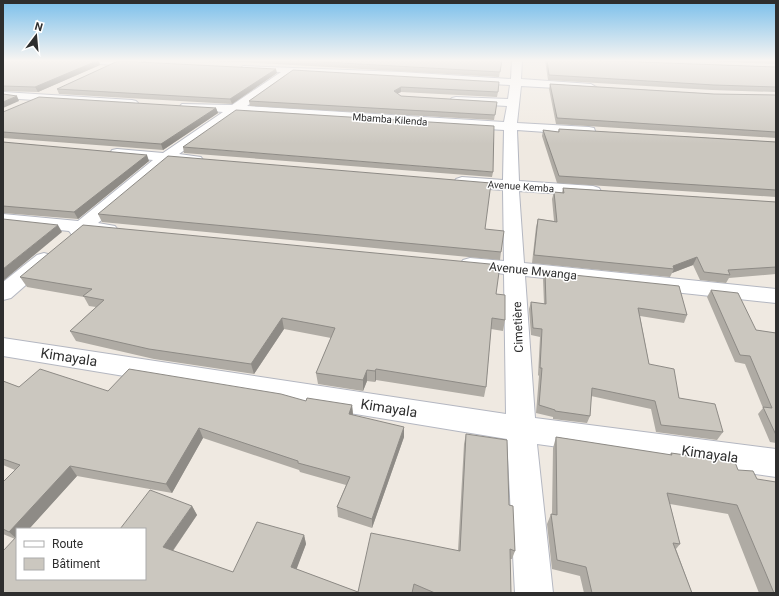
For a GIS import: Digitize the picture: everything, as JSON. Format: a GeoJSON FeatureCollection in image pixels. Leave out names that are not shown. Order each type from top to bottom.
{"type":"FeatureCollection","features":[{"type":"Feature","properties":{"kind":"street"},"geometry":{"type":"LineString","coordinates":[[17,107],[57,88]]}},
{"type":"Feature","properties":{"kind":"street"},"geometry":{"type":"LineString","coordinates":[[3,293],[166,157],[265,88]]}},
{"type":"Feature","properties":{"kind":"street"},"geometry":{"type":"LineString","coordinates":[[448,99],[492,88]]}},
{"type":"Feature","properties":{"kind":"street","name":"Cimetière"},"geometry":{"type":"LineString","coordinates":[[514,88],[510,126],[511,186],[521,429],[534,593]]}},
{"type":"Feature","properties":{"kind":"street"},"geometry":{"type":"LineString","coordinates":[[3,95],[140,103]]}},
{"type":"Feature","properties":{"kind":"street","name":"Mbamba Kilenda"},"geometry":{"type":"LineString","coordinates":[[171,105],[604,132]]}},
{"type":"Feature","properties":{"kind":"street"},"geometry":{"type":"LineString","coordinates":[[104,152],[213,161]]}},
{"type":"Feature","properties":{"kind":"street","name":"Avenue Kemba"},"geometry":{"type":"LineString","coordinates":[[449,181],[605,192]]}},
{"type":"Feature","properties":{"kind":"street"},"geometry":{"type":"LineString","coordinates":[[3,219],[130,232]]}},
{"type":"Feature","properties":{"kind":"street","name":"Avenue Mwanga"},"geometry":{"type":"LineString","coordinates":[[452,263],[776,296]]}},
{"type":"Feature","properties":{"kind":"street","name":"Kimayala"},"geometry":{"type":"LineString","coordinates":[[3,347],[521,429],[776,463]]}},
{"type":"Feature","properties":{"kind":"building"},"geometry":{"type":"Polygon","coordinates":[[[60,88],[247,88],[230,99],[57,89],[60,88]]]}},
{"type":"Feature","properties":{"kind":"building"},"geometry":{"type":"Polygon","coordinates":[[[268,88],[400,88],[394,91],[401,96],[497,102],[495,115],[249,101],[268,88]]]}},
{"type":"Feature","properties":{"kind":"building"},"geometry":{"type":"Polygon","coordinates":[[[417,88],[498,88],[498,92],[417,88]]]}},
{"type":"Feature","properties":{"kind":"building"},"geometry":{"type":"Polygon","coordinates":[[[551,88],[613,88],[714,94],[776,95],[776,132],[557,118],[551,88]]]}},
{"type":"Feature","properties":{"kind":"building"},"geometry":{"type":"Polygon","coordinates":[[[3,94],[17,96],[3,102],[3,94]]]}},
{"type":"Feature","properties":{"kind":"building"},"geometry":{"type":"Polygon","coordinates":[[[39,97],[216,108],[161,144],[3,132],[3,112],[39,97]]]}},
{"type":"Feature","properties":{"kind":"building"},"geometry":{"type":"Polygon","coordinates":[[[236,110],[494,126],[493,172],[183,147],[236,110]]]}},
{"type":"Feature","properties":{"kind":"building"},"geometry":{"type":"Polygon","coordinates":[[[559,129],[776,142],[776,190],[559,176],[543,130],[559,132],[559,129]]]}},
{"type":"Feature","properties":{"kind":"building"},"geometry":{"type":"Polygon","coordinates":[[[3,142],[147,155],[74,212],[3,206],[3,142]]]}},
{"type":"Feature","properties":{"kind":"building"},"geometry":{"type":"Polygon","coordinates":[[[168,156],[491,183],[485,229],[504,231],[501,252],[98,214],[168,156]]]}},
{"type":"Feature","properties":{"kind":"building"},"geometry":{"type":"Polygon","coordinates":[[[563,188],[776,202],[776,267],[728,270],[730,275],[704,272],[697,257],[673,266],[674,269],[534,255],[538,219],[557,222],[554,192],[564,193],[563,188]]]}},
{"type":"Feature","properties":{"kind":"building"},"geometry":{"type":"Polygon","coordinates":[[[3,219],[58,225],[3,269],[3,219]]]}},
{"type":"Feature","properties":{"kind":"building"},"geometry":{"type":"Polygon","coordinates":[[[83,225],[500,265],[496,294],[505,295],[505,320],[492,318],[486,387],[376,369],[375,371],[367,370],[363,380],[316,373],[335,328],[282,318],[251,364],[149,349],[70,331],[104,300],[83,296],[92,289],[20,277],[83,225]]]}},
{"type":"Feature","properties":{"kind":"building"},"geometry":{"type":"Polygon","coordinates":[[[545,272],[679,286],[687,315],[638,308],[649,364],[674,369],[679,398],[715,404],[723,432],[661,425],[655,401],[592,388],[590,416],[555,411],[539,405],[542,368],[540,368],[542,329],[533,328],[531,302],[546,304],[545,272]]]}},
{"type":"Feature","properties":{"kind":"building"},"geometry":{"type":"Polygon","coordinates":[[[711,290],[738,293],[756,330],[776,333],[776,435],[763,407],[772,408],[750,356],[740,355],[711,290]]]}},
{"type":"Feature","properties":{"kind":"building"},"geometry":{"type":"Polygon","coordinates":[[[40,369],[108,391],[129,369],[281,394],[306,401],[307,398],[352,405],[349,414],[404,427],[372,519],[337,507],[350,477],[298,463],[298,461],[199,428],[166,484],[70,466],[9,532],[3,529],[3,482],[20,465],[3,459],[3,381],[19,387],[40,369]]]}},
{"type":"Feature","properties":{"kind":"building"},"geometry":{"type":"Polygon","coordinates":[[[466,434],[507,440],[509,505],[513,506],[515,551],[510,549],[511,593],[435,593],[414,584],[412,593],[3,593],[3,551],[16,537],[16,580],[146,580],[146,528],[121,528],[150,490],[192,506],[163,547],[233,572],[257,522],[304,535],[291,567],[358,592],[371,533],[460,551],[466,434]]]}},
{"type":"Feature","properties":{"kind":"building"},"geometry":{"type":"Polygon","coordinates":[[[556,437],[672,455],[671,453],[735,462],[738,470],[753,471],[757,479],[776,482],[776,593],[774,593],[737,505],[667,493],[680,544],[673,543],[692,593],[592,593],[586,567],[557,560],[551,514],[557,515],[556,437]]]}}]}
